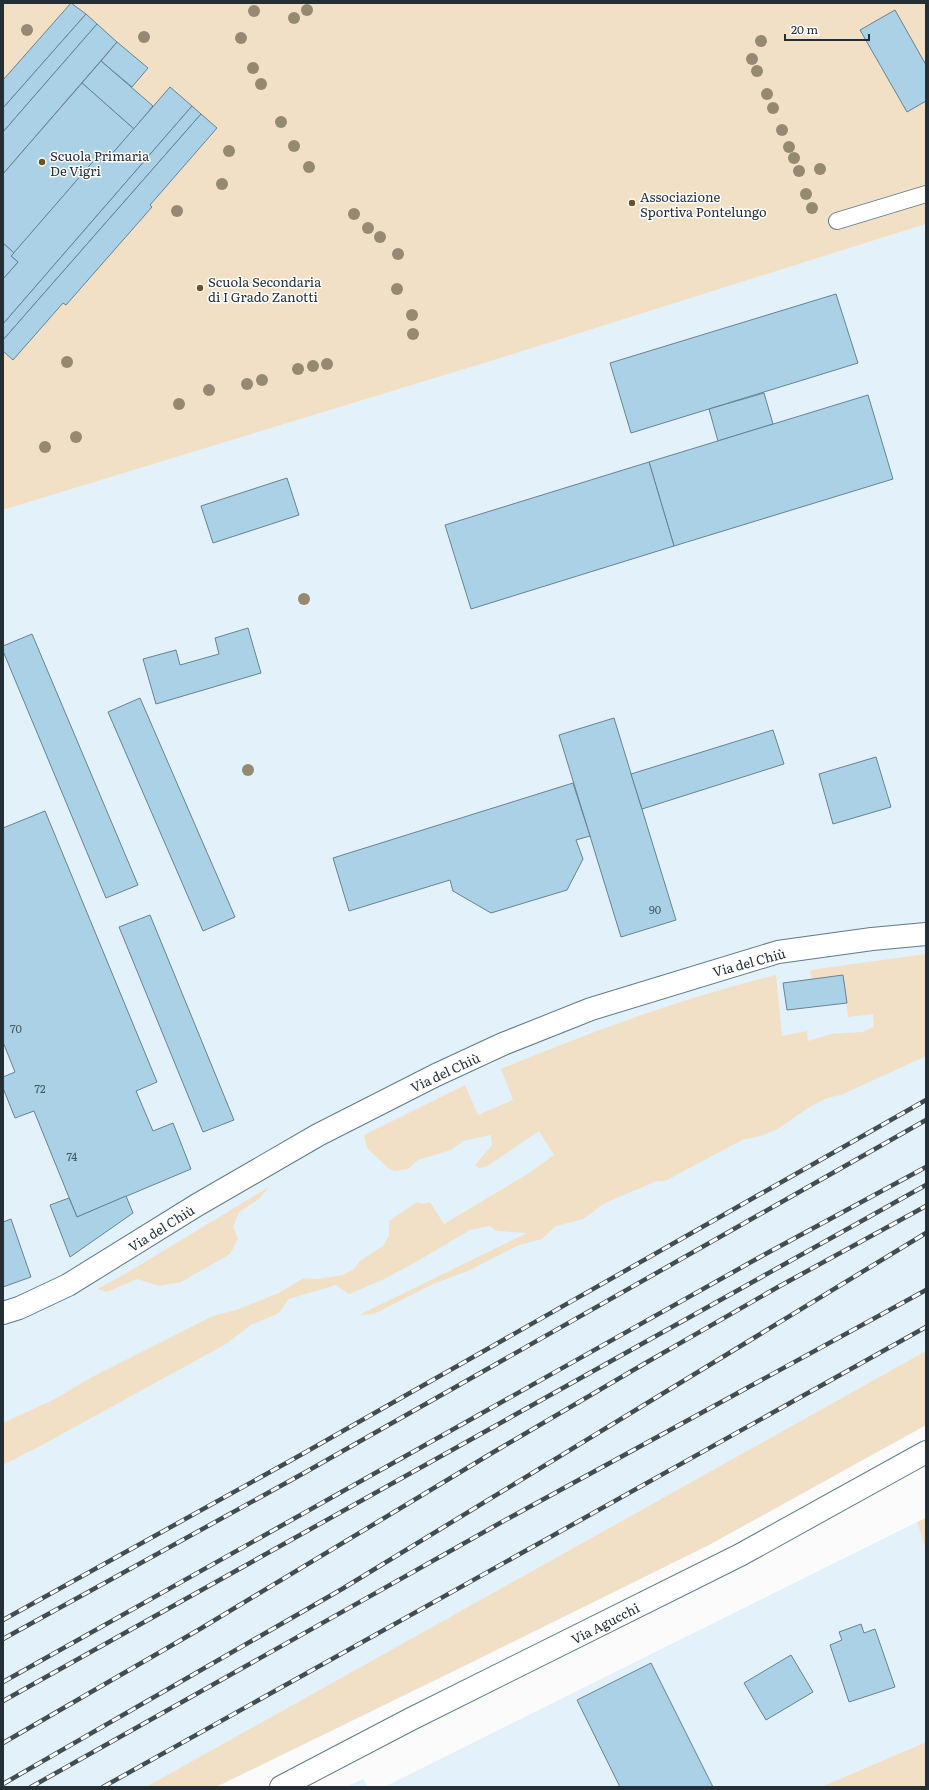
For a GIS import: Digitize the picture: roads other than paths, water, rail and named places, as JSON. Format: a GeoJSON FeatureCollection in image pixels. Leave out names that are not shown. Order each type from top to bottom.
{"type":"FeatureCollection","features":[{"type":"Feature","properties":{"kind":"street","name":"Via del Chiù"},"geometry":{"type":"LineString","coordinates":[[3,1313],[31,1303],[68,1285],[204,1200],[318,1135],[436,1075],[503,1044],[591,1009],[778,952],[926,934]]}},
{"type":"Feature","properties":{"kind":"street","name":"Via Agucchi"},"geometry":{"type":"LineString","coordinates":[[281,1787],[411,1719],[740,1555],[926,1452]]}},
{"type":"Feature","properties":{"kind":"lane"},"geometry":{"type":"LineString","coordinates":[[837,221],[926,194]]}},
{"type":"Feature","properties":{"kind":"railway"},"geometry":{"type":"LineString","coordinates":[[3,1620],[297,1457],[926,1100]]}},
{"type":"Feature","properties":{"kind":"railway"},"geometry":{"type":"LineString","coordinates":[[3,1639],[304,1473],[926,1120]]}},
{"type":"Feature","properties":{"kind":"railway"},"geometry":{"type":"LineString","coordinates":[[3,1682],[760,1257],[926,1167]]}},
{"type":"Feature","properties":{"kind":"railway"},"geometry":{"type":"LineString","coordinates":[[3,1701],[926,1185]]}},
{"type":"Feature","properties":{"kind":"railway"},"geometry":{"type":"LineString","coordinates":[[3,1743],[200,1629],[492,1453],[642,1365],[778,1287],[926,1206]]}},
{"type":"Feature","properties":{"kind":"railway"},"geometry":{"type":"LineString","coordinates":[[3,1784],[342,1589],[926,1233]]}},
{"type":"Feature","properties":{"kind":"railway"},"geometry":{"type":"LineString","coordinates":[[31,1787],[500,1523],[926,1290]]}},
{"type":"Feature","properties":{"kind":"railway"},"geometry":{"type":"LineString","coordinates":[[103,1787],[926,1327]]}},
{"type":"Feature","properties":{"kind":"place","name":"Scuola Primaria De Vigri"},"geometry":{"type":"Point","coordinates":[42,162]}},
{"type":"Feature","properties":{"kind":"place","name":"Associazione Sportiva Pontelungo"},"geometry":{"type":"Point","coordinates":[632,203]}},
{"type":"Feature","properties":{"kind":"place","name":"Scuola Secondaria di I Grado Zanotti"},"geometry":{"type":"Point","coordinates":[200,288]}}]}
